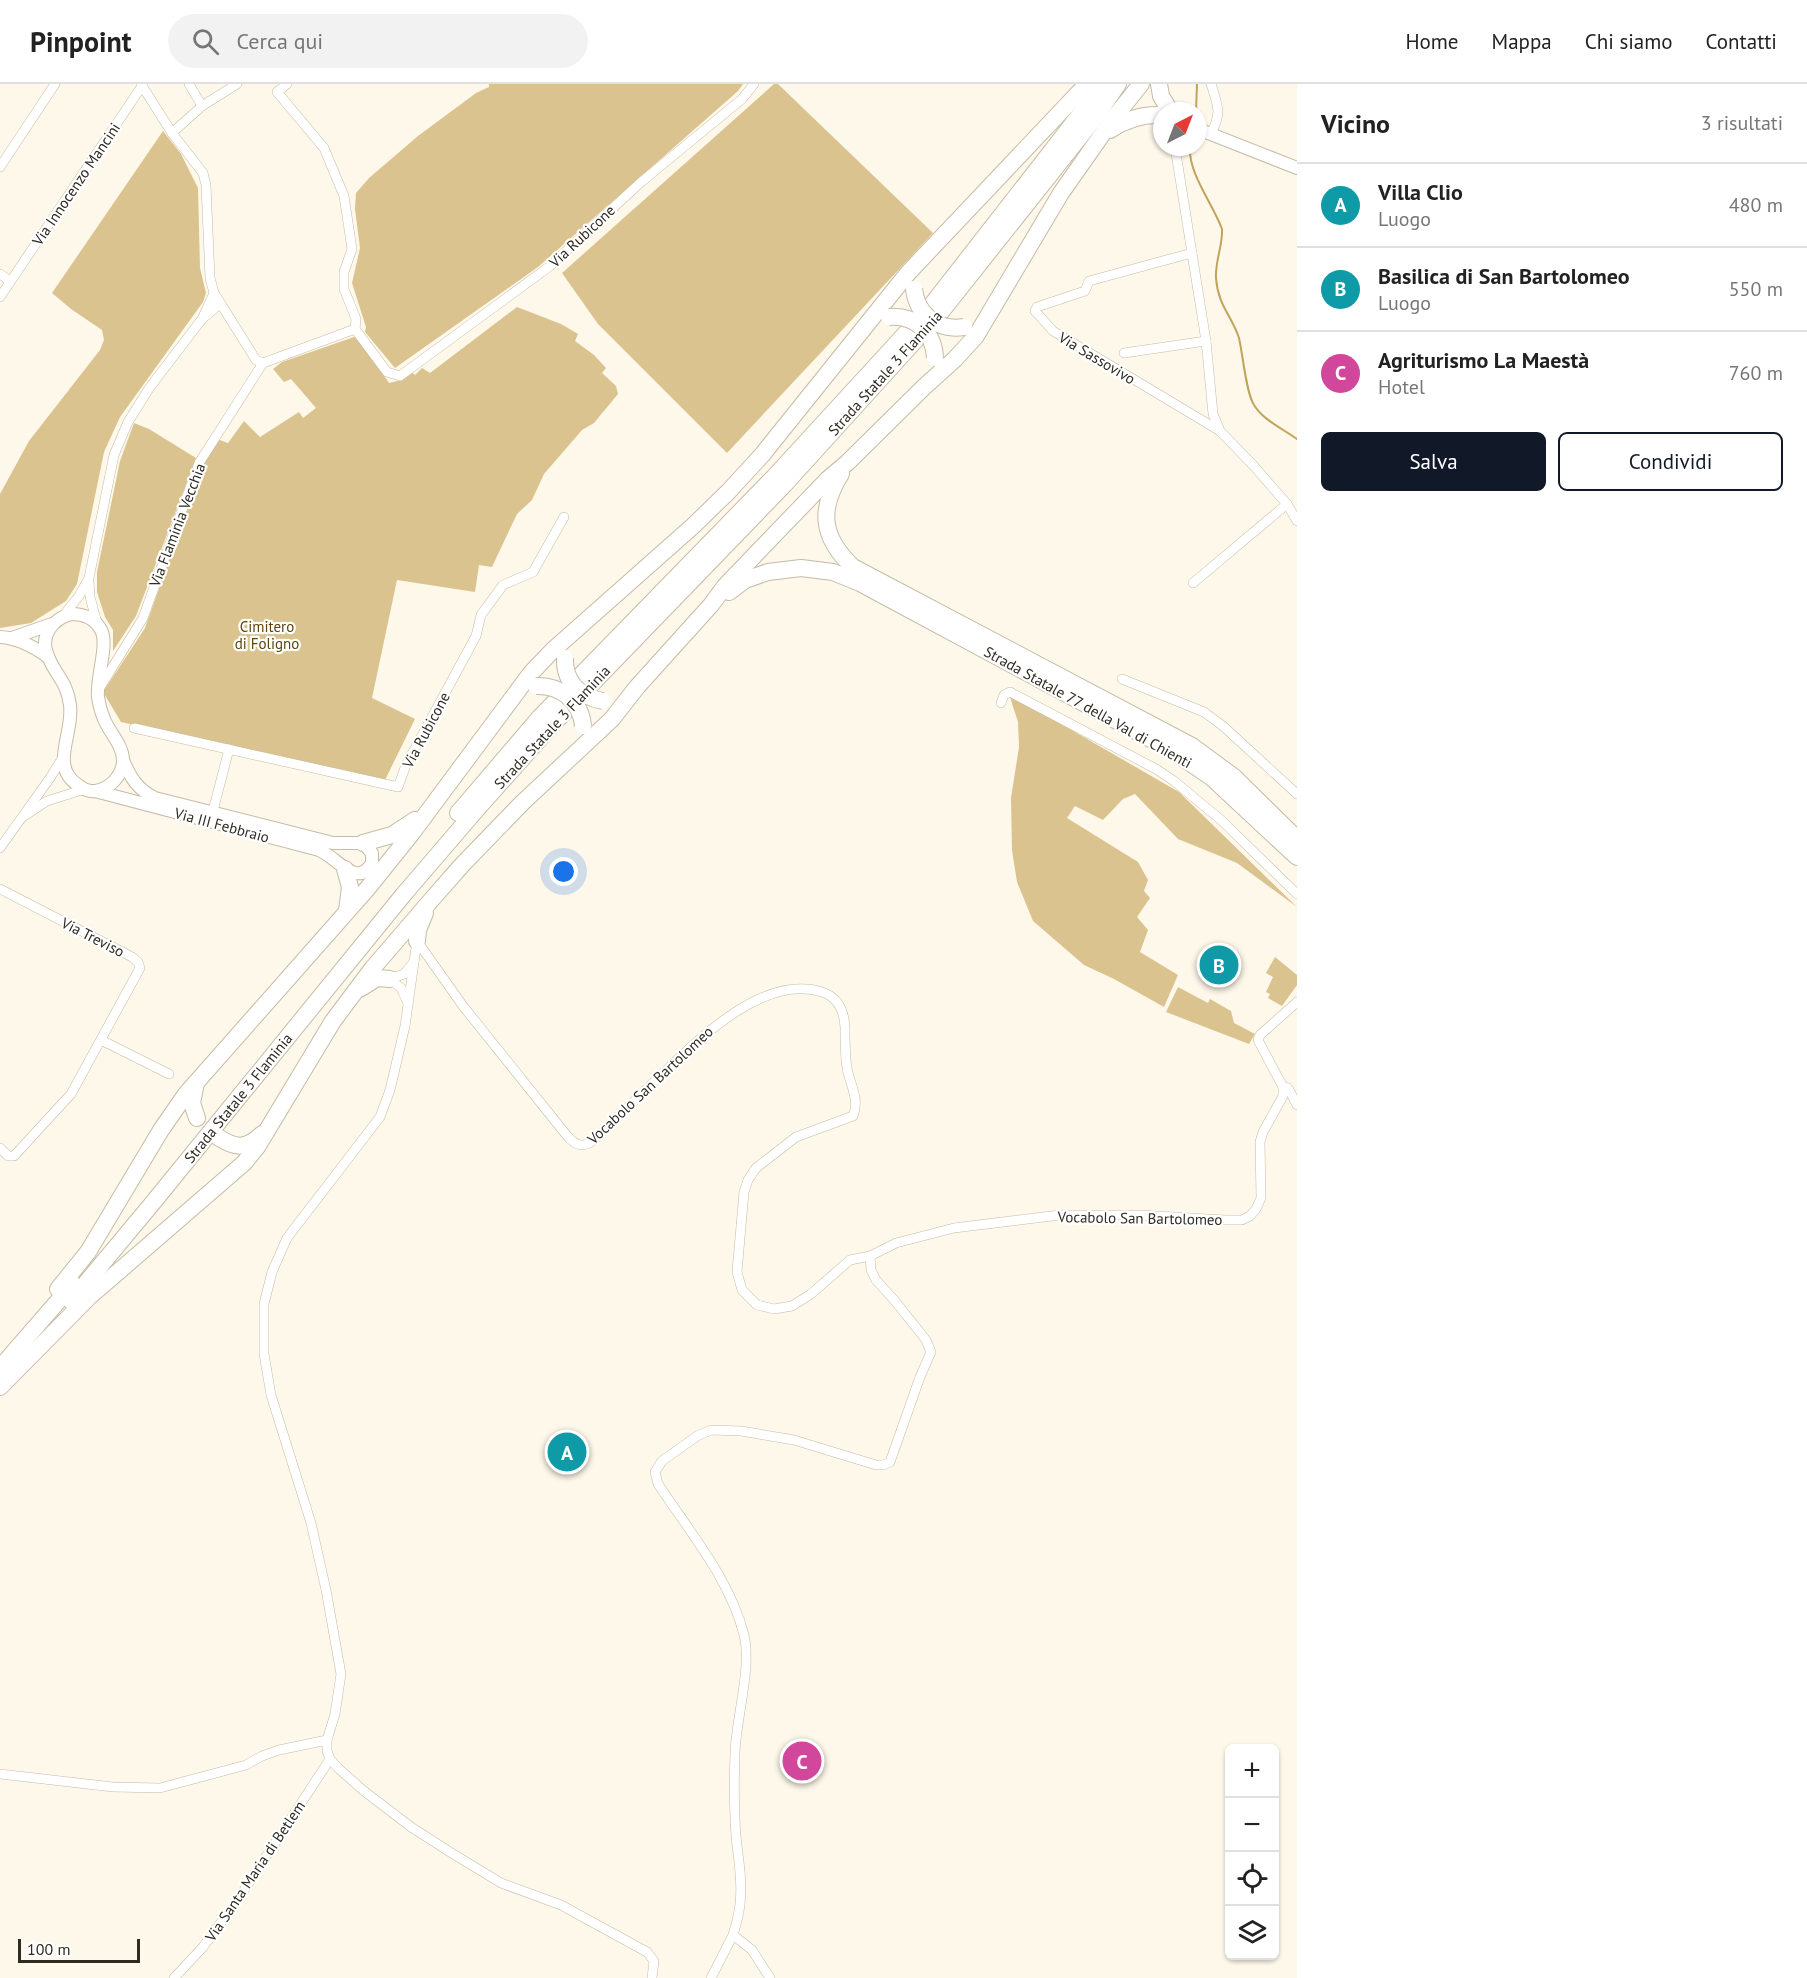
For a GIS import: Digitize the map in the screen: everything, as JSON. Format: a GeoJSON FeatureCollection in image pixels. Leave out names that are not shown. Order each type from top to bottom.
{"type":"FeatureCollection","features":[{"type":"Feature","properties":{"kind":"highway"},"geometry":{"type":"LineString","coordinates":[[0,1359],[88,1251],[183,1097],[344,916],[412,833],[518,689],[542,661],[728,492],[762,455],[908,273],[1087,84]]}},
{"type":"Feature","properties":{"kind":"highway","name":"Strada Statale 3 Flaminia"},"geometry":{"type":"LineString","coordinates":[[0,1368],[144,1199],[387,896],[540,717],[774,477],[930,307],[1082,112],[1101,84]]}},
{"type":"Feature","properties":{"kind":"highway","name":"Strada Statale 3 Flaminia"},"geometry":{"type":"LineString","coordinates":[[0,1385],[477,808],[560,717],[784,485],[941,312],[1094,119],[1118,84]]}},
{"type":"Feature","properties":{"kind":"highway"},"geometry":{"type":"LineString","coordinates":[[0,1385],[88,1297],[237,1170],[254,1152],[333,1021],[372,969],[433,897],[522,803],[612,719],[725,586],[776,531],[966,348],[986,321],[1044,219],[1141,84]]}},
{"type":"Feature","properties":{"kind":"highway"},"geometry":{"type":"LineString","coordinates":[[1159,84],[1165,102]]}},
{"type":"Feature","properties":{"kind":"highway"},"geometry":{"type":"LineString","coordinates":[[1104,134],[1132,118],[1153,115]]}},
{"type":"Feature","properties":{"kind":"highway"},"geometry":{"type":"LineString","coordinates":[[934,245],[916,276],[914,289],[921,310],[934,323],[950,328],[964,327],[980,320],[993,307]]}},
{"type":"Feature","properties":{"kind":"highway"},"geometry":{"type":"LineString","coordinates":[[858,334],[888,317],[904,318],[921,326],[933,342],[935,358],[935,368],[924,387]]}},
{"type":"Feature","properties":{"kind":"highway","name":"Strada Statale 77 della Val di Chienti"},"geometry":{"type":"LineString","coordinates":[[847,463],[831,489],[825,507],[828,531],[833,544],[853,567],[1192,746],[1234,777],[1297,839]]}},
{"type":"Feature","properties":{"kind":"highway","name":"Strada Statale 77 della Val di Chienti"},"geometry":{"type":"LineString","coordinates":[[711,605],[745,580],[768,572],[801,568],[833,572],[860,583],[1171,750],[1211,777],[1297,856]]}},
{"type":"Feature","properties":{"kind":"highway"},"geometry":{"type":"LineString","coordinates":[[571,634],[565,658],[567,676],[577,690],[590,698],[603,701],[625,696],[637,687]]}},
{"type":"Feature","properties":{"kind":"highway"},"geometry":{"type":"LineString","coordinates":[[518,689],[536,686],[554,688],[571,699],[579,710],[583,726],[579,749]]}},
{"type":"Feature","properties":{"kind":"highway"},"geometry":{"type":"LineString","coordinates":[[363,843],[402,830],[432,806]]}},
{"type":"Feature","properties":{"kind":"highway"},"geometry":{"type":"LineString","coordinates":[[344,916],[350,893],[350,880],[345,869]]}},
{"type":"Feature","properties":{"kind":"highway"},"geometry":{"type":"LineString","coordinates":[[417,941],[421,923],[433,897]]}},
{"type":"Feature","properties":{"kind":"highway"},"geometry":{"type":"LineString","coordinates":[[350,998],[374,980],[390,979]]}},
{"type":"Feature","properties":{"kind":"highway"},"geometry":{"type":"LineString","coordinates":[[196,1083],[192,1103],[197,1118]]}},
{"type":"Feature","properties":{"kind":"highway"},"geometry":{"type":"LineString","coordinates":[[218,1137],[233,1145],[246,1145],[253,1142],[269,1127]]}},
{"type":"Feature","properties":{"kind":"main road"},"geometry":{"type":"LineString","coordinates":[[1207,132],[1297,168]]}},
{"type":"Feature","properties":{"kind":"main road"},"geometry":{"type":"LineString","coordinates":[[6,637],[52,624],[63,616],[78,614],[90,618],[97,623],[104,634],[105,641],[99,668],[98,691],[104,719],[120,749],[132,779],[150,795],[333,843],[363,843],[372,855],[370,867],[358,874],[345,869]]}},
{"type":"Feature","properties":{"kind":"main road"},"geometry":{"type":"LineString","coordinates":[[48,657],[46,637],[52,624]]}},
{"type":"Feature","properties":{"kind":"main road"},"geometry":{"type":"LineString","coordinates":[[6,637],[32,646],[48,657],[61,677],[70,702],[71,721],[63,757],[64,769],[72,781],[90,790],[108,786],[114,782],[120,772],[123,760]]}},
{"type":"Feature","properties":{"kind":"main road","name":"Via III Febbraio"},"geometry":{"type":"LineString","coordinates":[[90,790],[319,850],[336,860],[345,869]]}},
{"type":"Feature","properties":{"kind":"street"},"geometry":{"type":"LineString","coordinates":[[0,167],[55,84]]}},
{"type":"Feature","properties":{"kind":"street"},"geometry":{"type":"LineString","coordinates":[[189,84],[202,106]]}},
{"type":"Feature","properties":{"kind":"street"},"geometry":{"type":"LineString","coordinates":[[172,133],[202,106],[237,84]]}},
{"type":"Feature","properties":{"kind":"street"},"geometry":{"type":"LineString","coordinates":[[141,85],[172,133],[203,173],[206,185],[210,278],[214,293],[256,360],[263,363],[355,329],[356,320],[344,290],[344,272],[352,249],[344,196],[324,148],[278,92],[286,84]]}},
{"type":"Feature","properties":{"kind":"street","name":"Via Rubicone"},"geometry":{"type":"LineString","coordinates":[[355,329],[387,372],[400,376],[550,266],[640,183],[742,99],[754,84]]}},
{"type":"Feature","properties":{"kind":"street"},"geometry":{"type":"LineString","coordinates":[[1207,128],[1219,116],[1211,84]]}},
{"type":"Feature","properties":{"kind":"street","name":"Via Innocenzo Mancini"},"geometry":{"type":"LineString","coordinates":[[0,297],[141,85]]}},
{"type":"Feature","properties":{"kind":"street","name":"Via Sassovivo"},"geometry":{"type":"LineString","coordinates":[[1176,156],[1206,341],[1213,414],[1220,431]]}},
{"type":"Feature","properties":{"kind":"street","name":"Via Sassovivo"},"geometry":{"type":"LineString","coordinates":[[1192,253],[1089,281],[1085,291],[1037,307],[1035,311],[1053,331],[1220,431],[1287,504],[1297,521]]}},
{"type":"Feature","properties":{"kind":"street"},"geometry":{"type":"LineString","coordinates":[[0,274],[10,281]]}},
{"type":"Feature","properties":{"kind":"street"},"geometry":{"type":"LineString","coordinates":[[97,623],[90,597],[89,578],[114,455],[128,422],[150,387],[202,319],[214,293]]}},
{"type":"Feature","properties":{"kind":"street"},"geometry":{"type":"LineString","coordinates":[[202,319],[220,304]]}},
{"type":"Feature","properties":{"kind":"street","name":"Via Sassovivo"},"geometry":{"type":"LineString","coordinates":[[1124,353],[1206,341]]}},
{"type":"Feature","properties":{"kind":"street","name":"Via Flaminia Vecchia"},"geometry":{"type":"LineString","coordinates":[[98,691],[143,618],[199,463],[263,363]]}},
{"type":"Feature","properties":{"kind":"street"},"geometry":{"type":"LineString","coordinates":[[1193,583],[1287,504]]}},
{"type":"Feature","properties":{"kind":"street","name":"Via Rubicone"},"geometry":{"type":"LineString","coordinates":[[134,728],[398,787],[406,765],[476,636],[482,615],[503,585],[532,572],[564,517]]}},
{"type":"Feature","properties":{"kind":"street"},"geometry":{"type":"LineString","coordinates":[[63,616],[79,596],[89,578]]}},
{"type":"Feature","properties":{"kind":"street"},"geometry":{"type":"LineString","coordinates":[[1122,679],[1204,712],[1223,726],[1297,794]]}},
{"type":"Feature","properties":{"kind":"street"},"geometry":{"type":"LineString","coordinates":[[1001,703],[1004,695],[1010,692],[1156,770],[1214,813],[1297,894]]}},
{"type":"Feature","properties":{"kind":"street"},"geometry":{"type":"LineString","coordinates":[[213,812],[230,750]]}},
{"type":"Feature","properties":{"kind":"street"},"geometry":{"type":"LineString","coordinates":[[0,848],[63,757]]}},
{"type":"Feature","properties":{"kind":"street"},"geometry":{"type":"LineString","coordinates":[[20,819],[47,801],[90,790]]}},
{"type":"Feature","properties":{"kind":"street","name":"Via Treviso"},"geometry":{"type":"LineString","coordinates":[[0,889],[132,957],[138,962],[140,968],[71,1094],[14,1156],[8,1156],[0,1164]]}},
{"type":"Feature","properties":{"kind":"street"},"geometry":{"type":"LineString","coordinates":[[417,941],[408,1005],[390,1090],[380,1117],[287,1238],[272,1272],[264,1304],[264,1354],[271,1395],[311,1523],[341,1674],[335,1714],[327,1740],[327,1751],[330,1759],[344,1773],[411,1827],[497,1881],[561,1905],[647,1952],[654,1961],[652,1978]]}},
{"type":"Feature","properties":{"kind":"street","name":"Vocabolo San Bartolomeo"},"geometry":{"type":"LineString","coordinates":[[417,941],[463,1006],[568,1137],[584,1146],[594,1140],[705,1033],[728,1017],[768,995],[782,991],[797,989],[818,991],[836,1000],[842,1008],[845,1054],[857,1102],[853,1116],[846,1121],[796,1137],[756,1168],[744,1192],[736,1272],[742,1290],[752,1302],[765,1308],[780,1309],[807,1298],[846,1262],[854,1258],[870,1256],[896,1243],[954,1228],[1060,1215],[1139,1215],[1242,1220],[1250,1216],[1261,1198],[1260,1142],[1282,1096],[1283,1087]]}},
{"type":"Feature","properties":{"kind":"street"},"geometry":{"type":"LineString","coordinates":[[390,979],[404,974],[414,962]]}},
{"type":"Feature","properties":{"kind":"street"},"geometry":{"type":"LineString","coordinates":[[390,979],[404,992],[408,1005]]}},
{"type":"Feature","properties":{"kind":"street"},"geometry":{"type":"LineString","coordinates":[[1297,1002],[1260,1035],[1259,1044],[1283,1087],[1288,1088],[1297,1105]]}},
{"type":"Feature","properties":{"kind":"street"},"geometry":{"type":"LineString","coordinates":[[101,1040],[169,1074]]}},
{"type":"Feature","properties":{"kind":"street"},"geometry":{"type":"LineString","coordinates":[[0,1148],[8,1156]]}},
{"type":"Feature","properties":{"kind":"street"},"geometry":{"type":"LineString","coordinates":[[711,1978],[733,1935],[740,1904],[741,1876],[736,1835],[735,1775],[738,1722],[745,1669],[744,1636],[717,1572],[658,1484],[655,1472],[669,1455],[701,1433],[711,1430],[741,1431],[794,1440],[876,1465],[890,1462],[931,1352],[926,1340],[876,1280],[871,1270],[870,1256]]}},
{"type":"Feature","properties":{"kind":"street"},"geometry":{"type":"LineString","coordinates":[[0,1774],[113,1787],[160,1788],[246,1765],[279,1750],[327,1740]]}},
{"type":"Feature","properties":{"kind":"street","name":"Via Santa Maria di Betlem"},"geometry":{"type":"LineString","coordinates":[[174,1978],[203,1947],[239,1898],[330,1759]]}},
{"type":"Feature","properties":{"kind":"street"},"geometry":{"type":"LineString","coordinates":[[733,1935],[752,1950],[770,1978]]}},
{"type":"Feature","properties":{"kind":"green space"},"geometry":{"type":"Polygon","coordinates":[[[489,84],[743,84],[738,91],[538,267],[395,368],[365,332],[366,327],[352,283],[360,248],[355,209],[356,193],[369,178],[418,136],[476,93],[489,87],[489,84]]]}},
{"type":"Feature","properties":{"kind":"green space"},"geometry":{"type":"Polygon","coordinates":[[[774,84],[778,84],[933,233],[727,453],[598,324],[562,273],[774,84]]]}},
{"type":"Feature","properties":{"kind":"green space"},"geometry":{"type":"Polygon","coordinates":[[[163,131],[181,154],[198,188],[200,268],[206,293],[203,302],[120,417],[104,452],[77,584],[66,601],[31,623],[0,628],[0,494],[29,441],[100,350],[104,340],[102,330],[52,293],[163,131]]]}},
{"type":"Feature","properties":{"kind":"green space","name":"Cimitero di Foligno"},"geometry":{"type":"Polygon","coordinates":[[[517,307],[561,324],[578,334],[575,341],[594,355],[606,368],[602,373],[616,386],[618,394],[594,423],[582,430],[544,474],[532,500],[517,514],[492,567],[479,565],[475,592],[397,580],[372,698],[415,719],[385,780],[121,722],[103,692],[145,628],[207,455],[217,439],[228,443],[244,421],[260,437],[299,412],[303,418],[316,408],[291,379],[284,382],[273,369],[282,362],[357,336],[389,383],[402,380],[411,371],[415,375],[422,368],[430,373],[517,307]]]}},
{"type":"Feature","properties":{"kind":"green space"},"geometry":{"type":"Polygon","coordinates":[[[134,423],[149,429],[196,458],[136,616],[113,651],[113,630],[105,617],[97,592],[97,572],[120,461],[134,423]]]}},
{"type":"Feature","properties":{"kind":"green space"},"geometry":{"type":"Polygon","coordinates":[[[1009,694],[1179,792],[1297,907],[1237,863],[1178,839],[1135,794],[1123,799],[1103,820],[1075,806],[1067,818],[1138,862],[1148,880],[1144,891],[1150,898],[1137,917],[1148,930],[1140,952],[1178,975],[1164,1007],[1084,965],[1033,921],[1017,882],[1012,850],[1011,798],[1019,747],[1018,722],[1009,694]]]}},
{"type":"Feature","properties":{"kind":"green space"},"geometry":{"type":"Polygon","coordinates":[[[1275,957],[1297,975],[1297,985],[1282,1006],[1268,998],[1270,994],[1266,992],[1273,977],[1266,973],[1275,957]]]}},
{"type":"Feature","properties":{"kind":"green space"},"geometry":{"type":"Polygon","coordinates":[[[1178,987],[1208,1003],[1210,999],[1231,1011],[1234,1023],[1255,1034],[1249,1044],[1166,1012],[1178,987]]]}},
{"type":"Feature","properties":{"kind":"waterway"},"geometry":{"type":"LineString","coordinates":[[1196,102],[1197,84]]}},
{"type":"Feature","properties":{"kind":"waterway"},"geometry":{"type":"LineString","coordinates":[[1190,156],[1197,178],[1222,229],[1216,272],[1217,288],[1239,338],[1251,399],[1263,415],[1297,439]]}},
{"type":"Feature","properties":{"kind":"place","name":"Basilica di San Bartolomeo"},"geometry":{"type":"Point","coordinates":[1219,965]}},
{"type":"Feature","properties":{"kind":"place","name":"Villa Clio"},"geometry":{"type":"Point","coordinates":[567,1452]}},
{"type":"Feature","properties":{"kind":"place","name":"Agriturismo La Maestà"},"geometry":{"type":"Point","coordinates":[802,1761]}}]}
